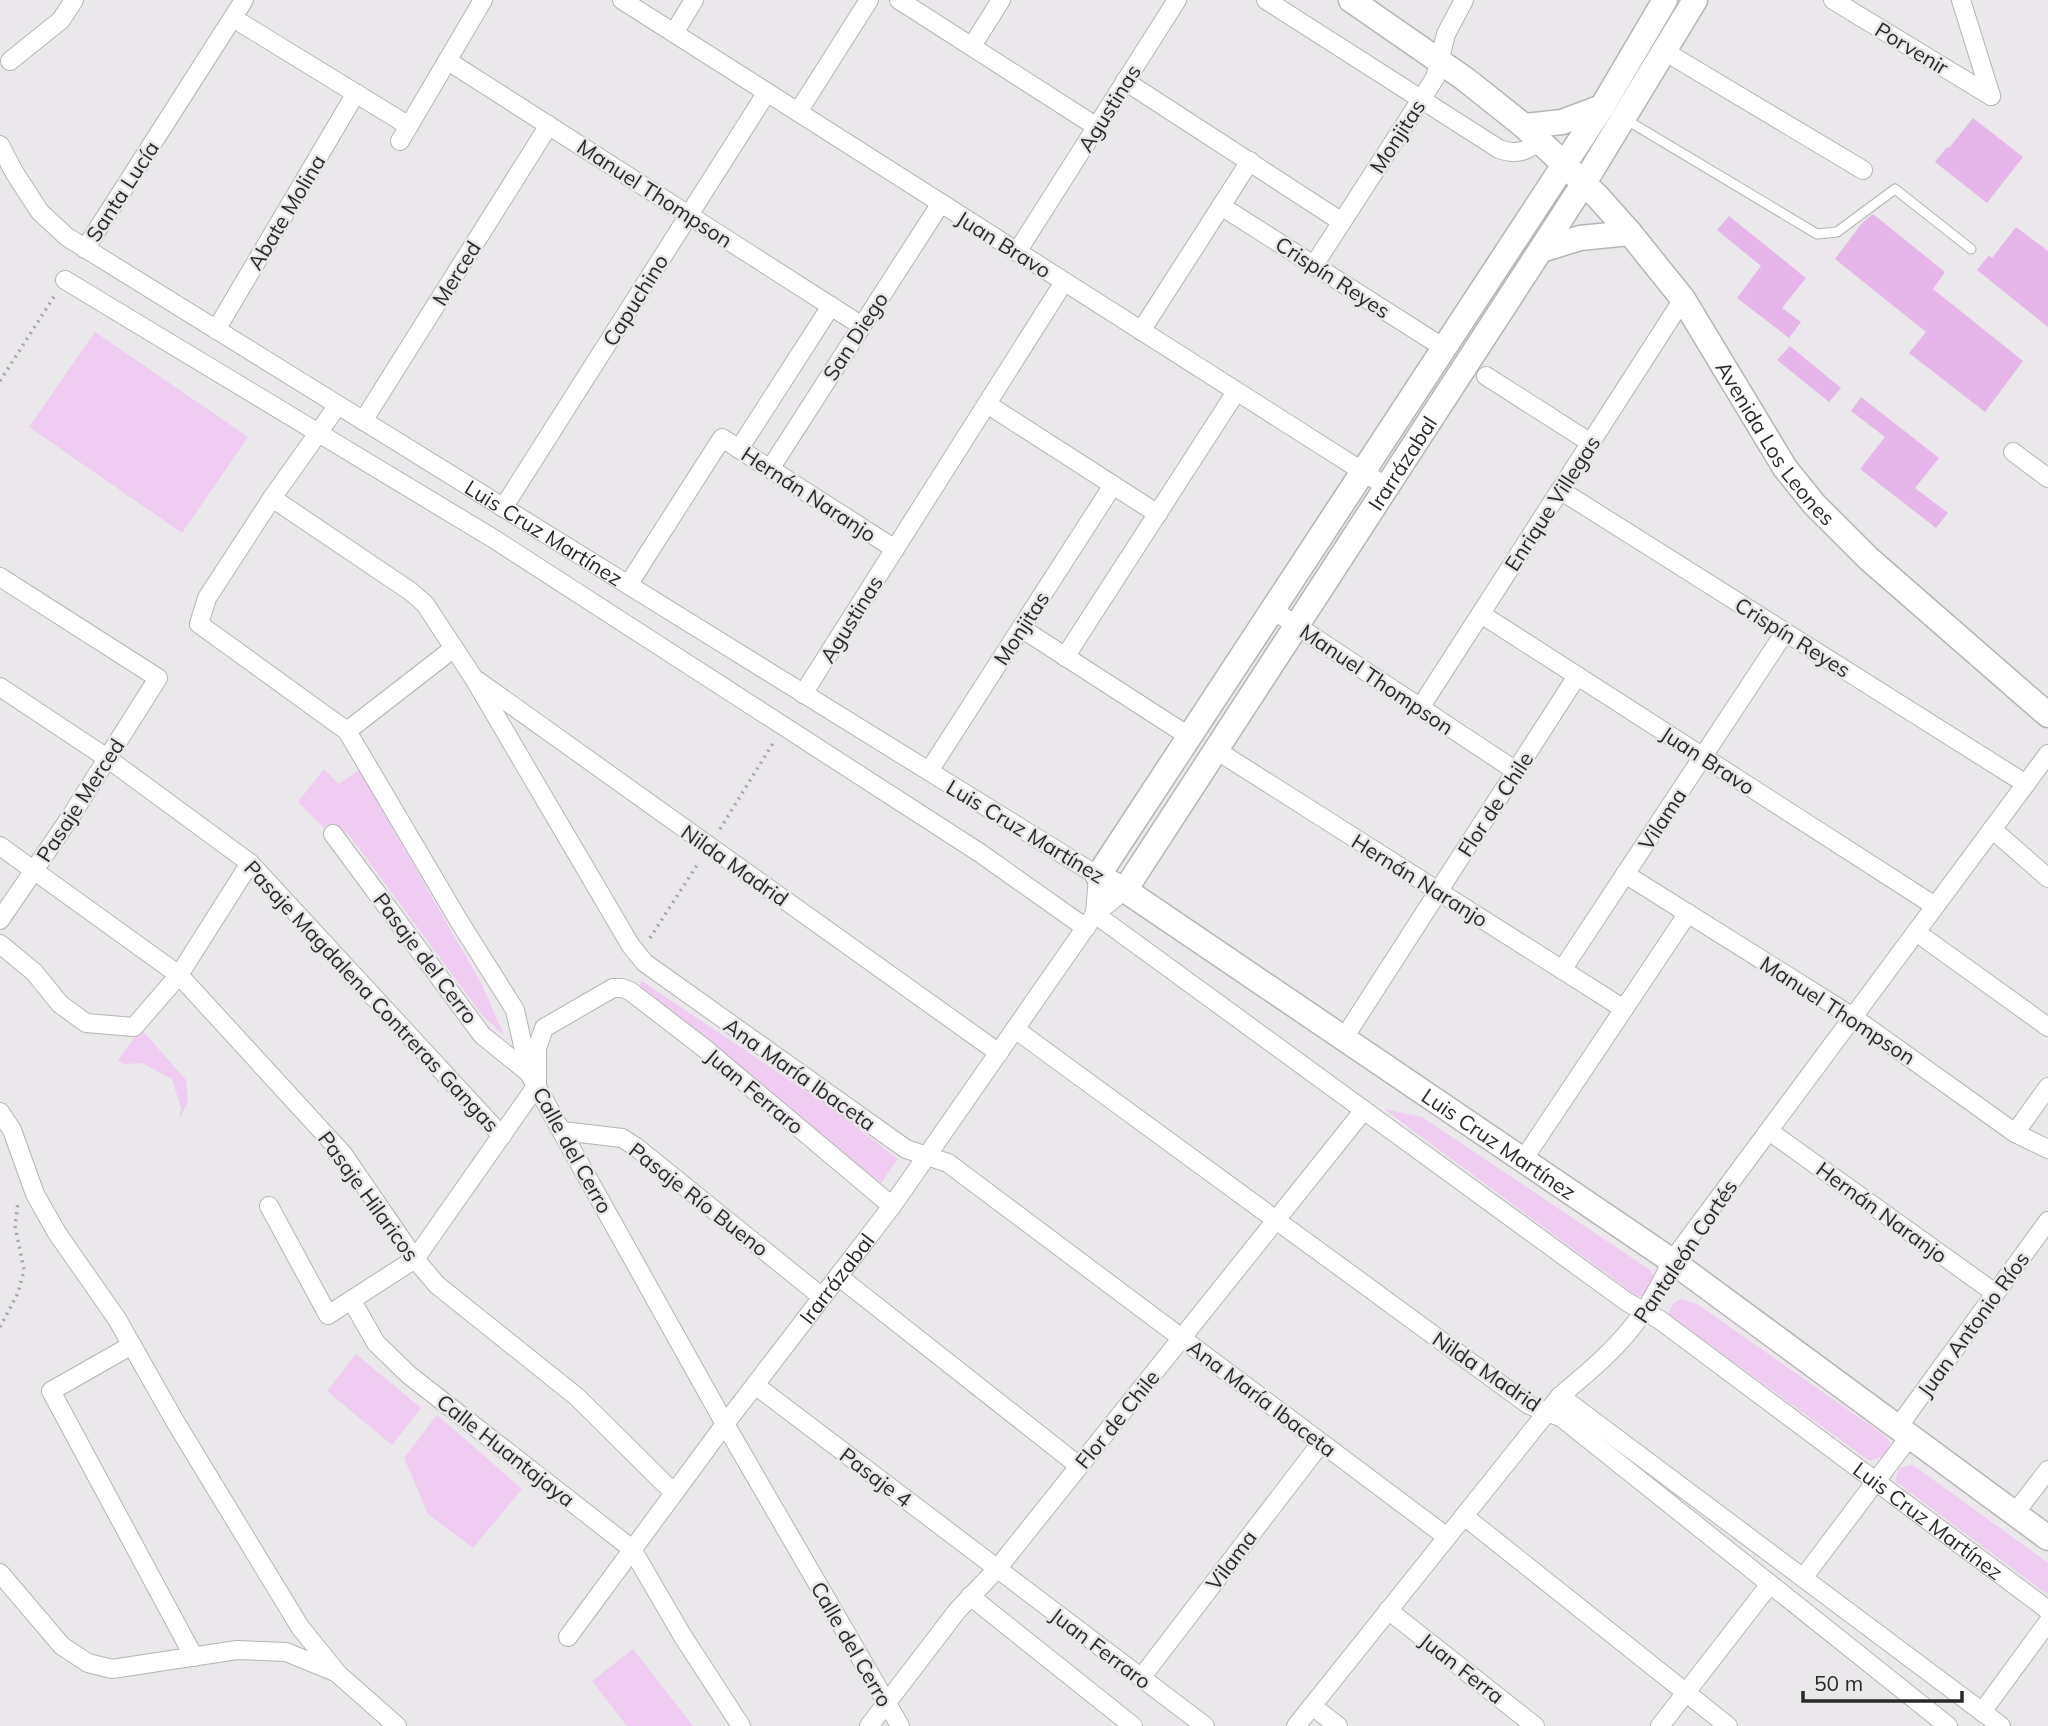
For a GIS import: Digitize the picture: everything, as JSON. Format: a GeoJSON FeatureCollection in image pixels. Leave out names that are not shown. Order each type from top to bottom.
{"type":"FeatureCollection","features":[{"type":"Feature","properties":{"kind":"street"},"geometry":{"type":"LineString","coordinates":[[9,61],[61,20],[74,0]]}},
{"type":"Feature","properties":{"kind":"street","name":"Santa Lucía"},"geometry":{"type":"LineString","coordinates":[[85,249],[244,0]]}},
{"type":"Feature","properties":{"kind":"street"},"geometry":{"type":"LineString","coordinates":[[233,18],[356,93],[404,133],[483,0]]}},
{"type":"Feature","properties":{"kind":"street","name":"Juan Bravo"},"geometry":{"type":"LineString","coordinates":[[622,0],[1387,487]]}},
{"type":"Feature","properties":{"kind":"street"},"geometry":{"type":"LineString","coordinates":[[674,33],[694,0]]}},
{"type":"Feature","properties":{"kind":"street"},"geometry":{"type":"LineString","coordinates":[[798,112],[869,0]]}},
{"type":"Feature","properties":{"kind":"street"},"geometry":{"type":"LineString","coordinates":[[899,0],[1097,127]]}},
{"type":"Feature","properties":{"kind":"street"},"geometry":{"type":"LineString","coordinates":[[972,47],[1001,0]]}},
{"type":"Feature","properties":{"kind":"street","name":"Agustinas"},"geometry":{"type":"LineString","coordinates":[[1017,252],[1177,0]]}},
{"type":"Feature","properties":{"kind":"street"},"geometry":{"type":"LineString","coordinates":[[1266,0],[1491,145],[1507,152],[1525,150],[1532,133],[1562,122],[1613,112]]}},
{"type":"Feature","properties":{"kind":"street","name":"Avenida Los Leones"},"geometry":{"type":"LineString","coordinates":[[1351,0],[1440,60],[1532,133],[1584,183],[1630,233],[1683,299],[1767,441],[1814,504],[1868,559],[2048,715]]}},
{"type":"Feature","properties":{"kind":"street","name":"Monjitas"},"geometry":{"type":"LineString","coordinates":[[1314,265],[1435,78],[1446,34],[1464,0]]}},
{"type":"Feature","properties":{"kind":"street","name":"Irarrázabal"},"geometry":{"type":"LineString","coordinates":[[568,1637],[725,1424],[892,1206],[1091,921],[1125,890],[1584,183],[1613,112],[1665,0]]}},
{"type":"Feature","properties":{"kind":"street","name":"Irarrázabal"},"geometry":{"type":"LineString","coordinates":[[1098,876],[1565,164],[1664,51],[1695,0]]}},
{"type":"Feature","properties":{"kind":"street","name":"Porvenir"},"geometry":{"type":"LineString","coordinates":[[1833,0],[1991,96],[1961,0]]}},
{"type":"Feature","properties":{"kind":"street"},"geometry":{"type":"LineString","coordinates":[[1664,51],[1863,170]]}},
{"type":"Feature","properties":{"kind":"street","name":"Manuel Thompson"},"geometry":{"type":"LineString","coordinates":[[448,61],[862,326]]}},
{"type":"Feature","properties":{"kind":"street"},"geometry":{"type":"LineString","coordinates":[[1125,82],[1342,222]]}},
{"type":"Feature","properties":{"kind":"street","name":"Capuchino"},"geometry":{"type":"LineString","coordinates":[[503,508],[767,92]]}},
{"type":"Feature","properties":{"kind":"street","name":"Abate Molina"},"geometry":{"type":"LineString","coordinates":[[216,330],[356,93]]}},
{"type":"Feature","properties":{"kind":"street","name":"Merced"},"geometry":{"type":"LineString","coordinates":[[363,421],[549,125]]}},
{"type":"Feature","properties":{"kind":"street","name":"Luis Cruz Martínez"},"geometry":{"type":"LineString","coordinates":[[0,145],[40,212],[67,237],[803,694],[1125,890],[1672,1261],[2048,1538]]}},
{"type":"Feature","properties":{"kind":"street"},"geometry":{"type":"LineString","coordinates":[[1141,331],[1250,162]]}},
{"type":"Feature","properties":{"kind":"street","name":"San Diego"},"geometry":{"type":"LineString","coordinates":[[770,468],[941,203]]}},
{"type":"Feature","properties":{"kind":"street","name":"Crispín Reyes"},"geometry":{"type":"LineString","coordinates":[[1221,206],[1444,348]]}},
{"type":"Feature","properties":{"kind":"street"},"geometry":{"type":"LineString","coordinates":[[1541,250],[1580,238],[1630,233]]}},
{"type":"Feature","properties":{"kind":"street","name":"Luis Cruz Martínez"},"geometry":{"type":"LineString","coordinates":[[65,280],[494,538],[783,727],[1091,921],[1364,1110],[1628,1302],[1660,1320],[2048,1610]]}},
{"type":"Feature","properties":{"kind":"street","name":"Agustinas"},"geometry":{"type":"LineString","coordinates":[[803,694],[1064,282]]}},
{"type":"Feature","properties":{"kind":"street","name":"Enrique Villegas"},"geometry":{"type":"LineString","coordinates":[[1420,708],[1683,299]]}},
{"type":"Feature","properties":{"kind":"street","name":"San Diego"},"geometry":{"type":"LineString","coordinates":[[739,449],[831,306]]}},
{"type":"Feature","properties":{"kind":"street"},"geometry":{"type":"LineString","coordinates":[[1486,376],[1591,443]]}},
{"type":"Feature","properties":{"kind":"street"},"geometry":{"type":"LineString","coordinates":[[1065,657],[1236,391]]}},
{"type":"Feature","properties":{"kind":"street"},"geometry":{"type":"LineString","coordinates":[[987,404],[1157,514]]}},
{"type":"Feature","properties":{"kind":"street"},"geometry":{"type":"LineString","coordinates":[[272,498],[338,405]]}},
{"type":"Feature","properties":{"kind":"street","name":"Hernán Naranjo"},"geometry":{"type":"LineString","coordinates":[[628,585],[722,438],[895,549]]}},
{"type":"Feature","properties":{"kind":"street"},"geometry":{"type":"LineString","coordinates":[[2013,452],[2048,478]]}},
{"type":"Feature","properties":{"kind":"street","name":"Monjitas"},"geometry":{"type":"LineString","coordinates":[[929,771],[1113,485]]}},
{"type":"Feature","properties":{"kind":"street","name":"Crispín Reyes"},"geometry":{"type":"LineString","coordinates":[[1560,491],[2026,784]]}},
{"type":"Feature","properties":{"kind":"street","name":"Calle del Cerro"},"geometry":{"type":"LineString","coordinates":[[272,498],[207,598],[199,624],[346,731],[515,1010],[533,1079],[725,1424],[900,1726]]}},
{"type":"Feature","properties":{"kind":"street","name":"Ana María Ibaceta"},"geometry":{"type":"LineString","coordinates":[[272,498],[410,591],[425,604],[473,677],[638,956],[656,973],[906,1149],[948,1163],[1447,1537]]}},
{"type":"Feature","properties":{"kind":"street","name":"Pasaje Merced"},"geometry":{"type":"LineString","coordinates":[[0,577],[158,678],[0,920]]}},
{"type":"Feature","properties":{"kind":"street","name":"Manuel Thompson"},"geometry":{"type":"LineString","coordinates":[[1273,610],[1516,771]]}},
{"type":"Feature","properties":{"kind":"street","name":"Juan Bravo"},"geometry":{"type":"LineString","coordinates":[[1481,614],[1935,906]]}},
{"type":"Feature","properties":{"kind":"street"},"geometry":{"type":"LineString","coordinates":[[1021,628],[1190,737]]}},
{"type":"Feature","properties":{"kind":"street","name":"Vilama"},"geometry":{"type":"LineString","coordinates":[[1562,970],[1785,632]]}},
{"type":"Feature","properties":{"kind":"street"},"geometry":{"type":"LineString","coordinates":[[346,731],[454,648]]}},
{"type":"Feature","properties":{"kind":"street","name":"Flor de Chile"},"geometry":{"type":"LineString","coordinates":[[1344,1038],[1577,676]]}},
{"type":"Feature","properties":{"kind":"street","name":"Nilda Madrid"},"geometry":{"type":"LineString","coordinates":[[473,677],[999,1053]]}},
{"type":"Feature","properties":{"kind":"street","name":"Pasaje Magdalena Contreras Gangas"},"geometry":{"type":"LineString","coordinates":[[0,687],[107,758],[250,863],[502,1136]]}},
{"type":"Feature","properties":{"kind":"street","name":"Hernán Naranjo"},"geometry":{"type":"LineString","coordinates":[[1216,750],[1624,1009]]}},
{"type":"Feature","properties":{"kind":"street","name":"Pantaleón Cortés"},"geometry":{"type":"LineString","coordinates":[[1296,1726],[1560,1396],[1606,1357],[1644,1312],[1672,1261],[2048,754]]}},
{"type":"Feature","properties":{"kind":"street"},"geometry":{"type":"LineString","coordinates":[[1992,829],[2048,878]]}},
{"type":"Feature","properties":{"kind":"street","name":"Pasaje del Cerro"},"geometry":{"type":"LineString","coordinates":[[333,834],[482,1035],[533,1079]]}},
{"type":"Feature","properties":{"kind":"street","name":"Pasaje Hilaricos"},"geometry":{"type":"LineString","coordinates":[[0,846],[179,975],[343,1154],[415,1259],[437,1284],[577,1397],[674,1493]]}},
{"type":"Feature","properties":{"kind":"street"},"geometry":{"type":"LineString","coordinates":[[0,944],[34,972],[60,1004],[86,1023],[134,1027],[179,975],[250,863]]}},
{"type":"Feature","properties":{"kind":"street","name":"Manuel Thompson"},"geometry":{"type":"LineString","coordinates":[[1625,874],[1853,1017],[2015,1133],[2048,1149]]}},
{"type":"Feature","properties":{"kind":"street"},"geometry":{"type":"LineString","coordinates":[[1091,921],[1098,876]]}},
{"type":"Feature","properties":{"kind":"street"},"geometry":{"type":"LineString","coordinates":[[1523,1160],[1688,914]]}},
{"type":"Feature","properties":{"kind":"street"},"geometry":{"type":"LineString","coordinates":[[1916,932],[2048,1027]]}},
{"type":"Feature","properties":{"kind":"street","name":"Juan Ferraro"},"geometry":{"type":"LineString","coordinates":[[533,1079],[537,1048],[544,1028],[613,988],[622,988],[630,991],[704,1048],[892,1206]]}},
{"type":"Feature","properties":{"kind":"street","name":"Nilda Madrid"},"geometry":{"type":"LineString","coordinates":[[1015,1029],[1529,1405],[1562,1418],[1948,1726]]}},
{"type":"Feature","properties":{"kind":"street"},"geometry":{"type":"LineString","coordinates":[[269,1206],[328,1314],[415,1259],[502,1136],[533,1079]]}},
{"type":"Feature","properties":{"kind":"street"},"geometry":{"type":"LineString","coordinates":[[2015,1133],[2048,1087]]}},
{"type":"Feature","properties":{"kind":"street","name":"Flor de Chile"},"geometry":{"type":"LineString","coordinates":[[869,1726],[970,1596],[997,1569],[1364,1110]]}},
{"type":"Feature","properties":{"kind":"street"},"geometry":{"type":"LineString","coordinates":[[0,1112],[12,1130],[34,1194],[57,1233],[117,1319],[300,1627],[338,1674],[397,1726]]}},
{"type":"Feature","properties":{"kind":"street","name":"Pasaje Río Bueno"},"geometry":{"type":"LineString","coordinates":[[563,1131],[622,1139],[636,1147],[822,1297]]}},
{"type":"Feature","properties":{"kind":"street","name":"Hernán Naranjo"},"geometry":{"type":"LineString","coordinates":[[1769,1131],[1995,1293]]}},
{"type":"Feature","properties":{"kind":"street","name":"Juan Antonio Ríos"},"geometry":{"type":"LineString","coordinates":[[1803,1578],[1877,1481],[1904,1432],[1995,1293],[2048,1221]]}},
{"type":"Feature","properties":{"kind":"street"},"geometry":{"type":"LineString","coordinates":[[838,1276],[1079,1466]]}},
{"type":"Feature","properties":{"kind":"street","name":"Calle Huantajaya"},"geometry":{"type":"LineString","coordinates":[[352,1301],[376,1343],[409,1375],[632,1549],[741,1726]]}},
{"type":"Feature","properties":{"kind":"street"},"geometry":{"type":"LineString","coordinates":[[132,1345],[51,1391],[194,1657]]}},
{"type":"Feature","properties":{"kind":"street","name":"Pasaje 4"},"geometry":{"type":"LineString","coordinates":[[755,1385],[997,1569]]}},
{"type":"Feature","properties":{"kind":"street","name":"Nilda Madrid"},"geometry":{"type":"LineString","coordinates":[[1560,1396],[2001,1726]]}},
{"type":"Feature","properties":{"kind":"street","name":"Vilama"},"geometry":{"type":"LineString","coordinates":[[1141,1678],[1321,1443]]}},
{"type":"Feature","properties":{"kind":"street"},"geometry":{"type":"LineString","coordinates":[[2015,1513],[2048,1470]]}},
{"type":"Feature","properties":{"kind":"street"},"geometry":{"type":"LineString","coordinates":[[1464,1516],[1728,1726]]}},
{"type":"Feature","properties":{"kind":"street","name":"Juan Ferraro"},"geometry":{"type":"LineString","coordinates":[[997,1569],[1205,1726]]}},
{"type":"Feature","properties":{"kind":"street"},"geometry":{"type":"LineString","coordinates":[[0,1573],[62,1646],[88,1663],[112,1669],[237,1650],[286,1652],[338,1674]]}},
{"type":"Feature","properties":{"kind":"street"},"geometry":{"type":"LineString","coordinates":[[1660,1726],[1770,1584]]}},
{"type":"Feature","properties":{"kind":"street","name":"Juan Ferraro"},"geometry":{"type":"LineString","coordinates":[[970,1596],[1133,1726]]}},
{"type":"Feature","properties":{"kind":"street","name":"Juan Ferra"},"geometry":{"type":"LineString","coordinates":[[1388,1610],[1535,1726]]}},
{"type":"Feature","properties":{"kind":"street"},"geometry":{"type":"LineString","coordinates":[[1982,1712],[2048,1622]]}},
{"type":"Feature","properties":{"kind":"street"},"geometry":{"type":"LineString","coordinates":[[1312,1706],[1338,1726]]}},
{"type":"Feature","properties":{"kind":"lane"},"geometry":{"type":"LineString","coordinates":[[1613,112],[1817,234],[1837,232],[1895,189],[1971,249]]}},
{"type":"Feature","properties":{"kind":"path"},"geometry":{"type":"LineString","coordinates":[[0,381],[65,280]]}},
{"type":"Feature","properties":{"kind":"path"},"geometry":{"type":"LineString","coordinates":[[638,956],[783,727]]}},
{"type":"Feature","properties":{"kind":"path"},"geometry":{"type":"LineString","coordinates":[[0,1327],[18,1293],[24,1270],[15,1226],[18,1202]]}},
{"type":"Feature","properties":{"kind":"shaded area"},"geometry":{"type":"Polygon","coordinates":[[[95,332],[248,437],[182,533],[29,427],[95,332]]]}},
{"type":"Feature","properties":{"kind":"shaded area"},"geometry":{"type":"Polygon","coordinates":[[[324,769],[339,784],[359,770],[481,983],[504,1035],[483,1016],[349,835],[335,824],[324,828],[298,802],[324,769]]]}},
{"type":"Feature","properties":{"kind":"shaded area"},"geometry":{"type":"Polygon","coordinates":[[[642,981],[831,1108],[898,1159],[881,1183],[639,986],[642,981]]]}},
{"type":"Feature","properties":{"kind":"shaded area"},"geometry":{"type":"Polygon","coordinates":[[[141,1029],[186,1080],[188,1102],[179,1119],[181,1108],[172,1079],[142,1063],[125,1064],[118,1060],[141,1029]]]}},
{"type":"Feature","properties":{"kind":"shaded area"},"geometry":{"type":"Polygon","coordinates":[[[1384,1109],[1422,1117],[1650,1270],[1655,1279],[1648,1297],[1637,1296],[1384,1109]]]}},
{"type":"Feature","properties":{"kind":"shaded area"},"geometry":{"type":"Polygon","coordinates":[[[1680,1299],[1697,1304],[1884,1435],[1890,1442],[1886,1454],[1868,1460],[1668,1314],[1673,1304],[1680,1299]]]}},
{"type":"Feature","properties":{"kind":"shaded area"},"geometry":{"type":"Polygon","coordinates":[[[356,1354],[421,1408],[392,1445],[327,1391],[356,1354]]]}},
{"type":"Feature","properties":{"kind":"shaded area"},"geometry":{"type":"Polygon","coordinates":[[[437,1415],[522,1489],[473,1548],[428,1514],[404,1458],[437,1415]]]}},
{"type":"Feature","properties":{"kind":"shaded area"},"geometry":{"type":"Polygon","coordinates":[[[1913,1465],[2048,1563],[2048,1595],[1895,1481],[1899,1468],[1913,1465]]]}},
{"type":"Feature","properties":{"kind":"shaded area"},"geometry":{"type":"Polygon","coordinates":[[[633,1649],[693,1726],[627,1726],[592,1681],[633,1649]]]}},
{"type":"Feature","properties":{"kind":"building"},"geometry":{"type":"Polygon","coordinates":[[[1973,118],[2023,157],[1987,203],[1935,162],[1973,118]]]}},
{"type":"Feature","properties":{"kind":"building"},"geometry":{"type":"Polygon","coordinates":[[[1873,214],[1945,272],[1933,289],[2023,361],[1985,412],[1909,353],[1926,332],[1835,259],[1862,223],[1873,214]]]}},
{"type":"Feature","properties":{"kind":"building"},"geometry":{"type":"Polygon","coordinates":[[[1729,216],[1806,278],[1782,308],[1801,322],[1789,338],[1737,298],[1761,266],[1717,230],[1729,216]]]}},
{"type":"Feature","properties":{"kind":"building"},"geometry":{"type":"Polygon","coordinates":[[[2016,227],[2048,251],[2048,327],[1977,270],[1989,255],[1992,258],[2016,227]]]}},
{"type":"Feature","properties":{"kind":"building"},"geometry":{"type":"Polygon","coordinates":[[[1790,346],[1841,388],[1829,402],[1777,360],[1790,346]]]}},
{"type":"Feature","properties":{"kind":"building"},"geometry":{"type":"Polygon","coordinates":[[[1861,397],[1939,458],[1915,488],[1948,513],[1936,528],[1860,469],[1885,437],[1851,411],[1861,397]]]}}]}
